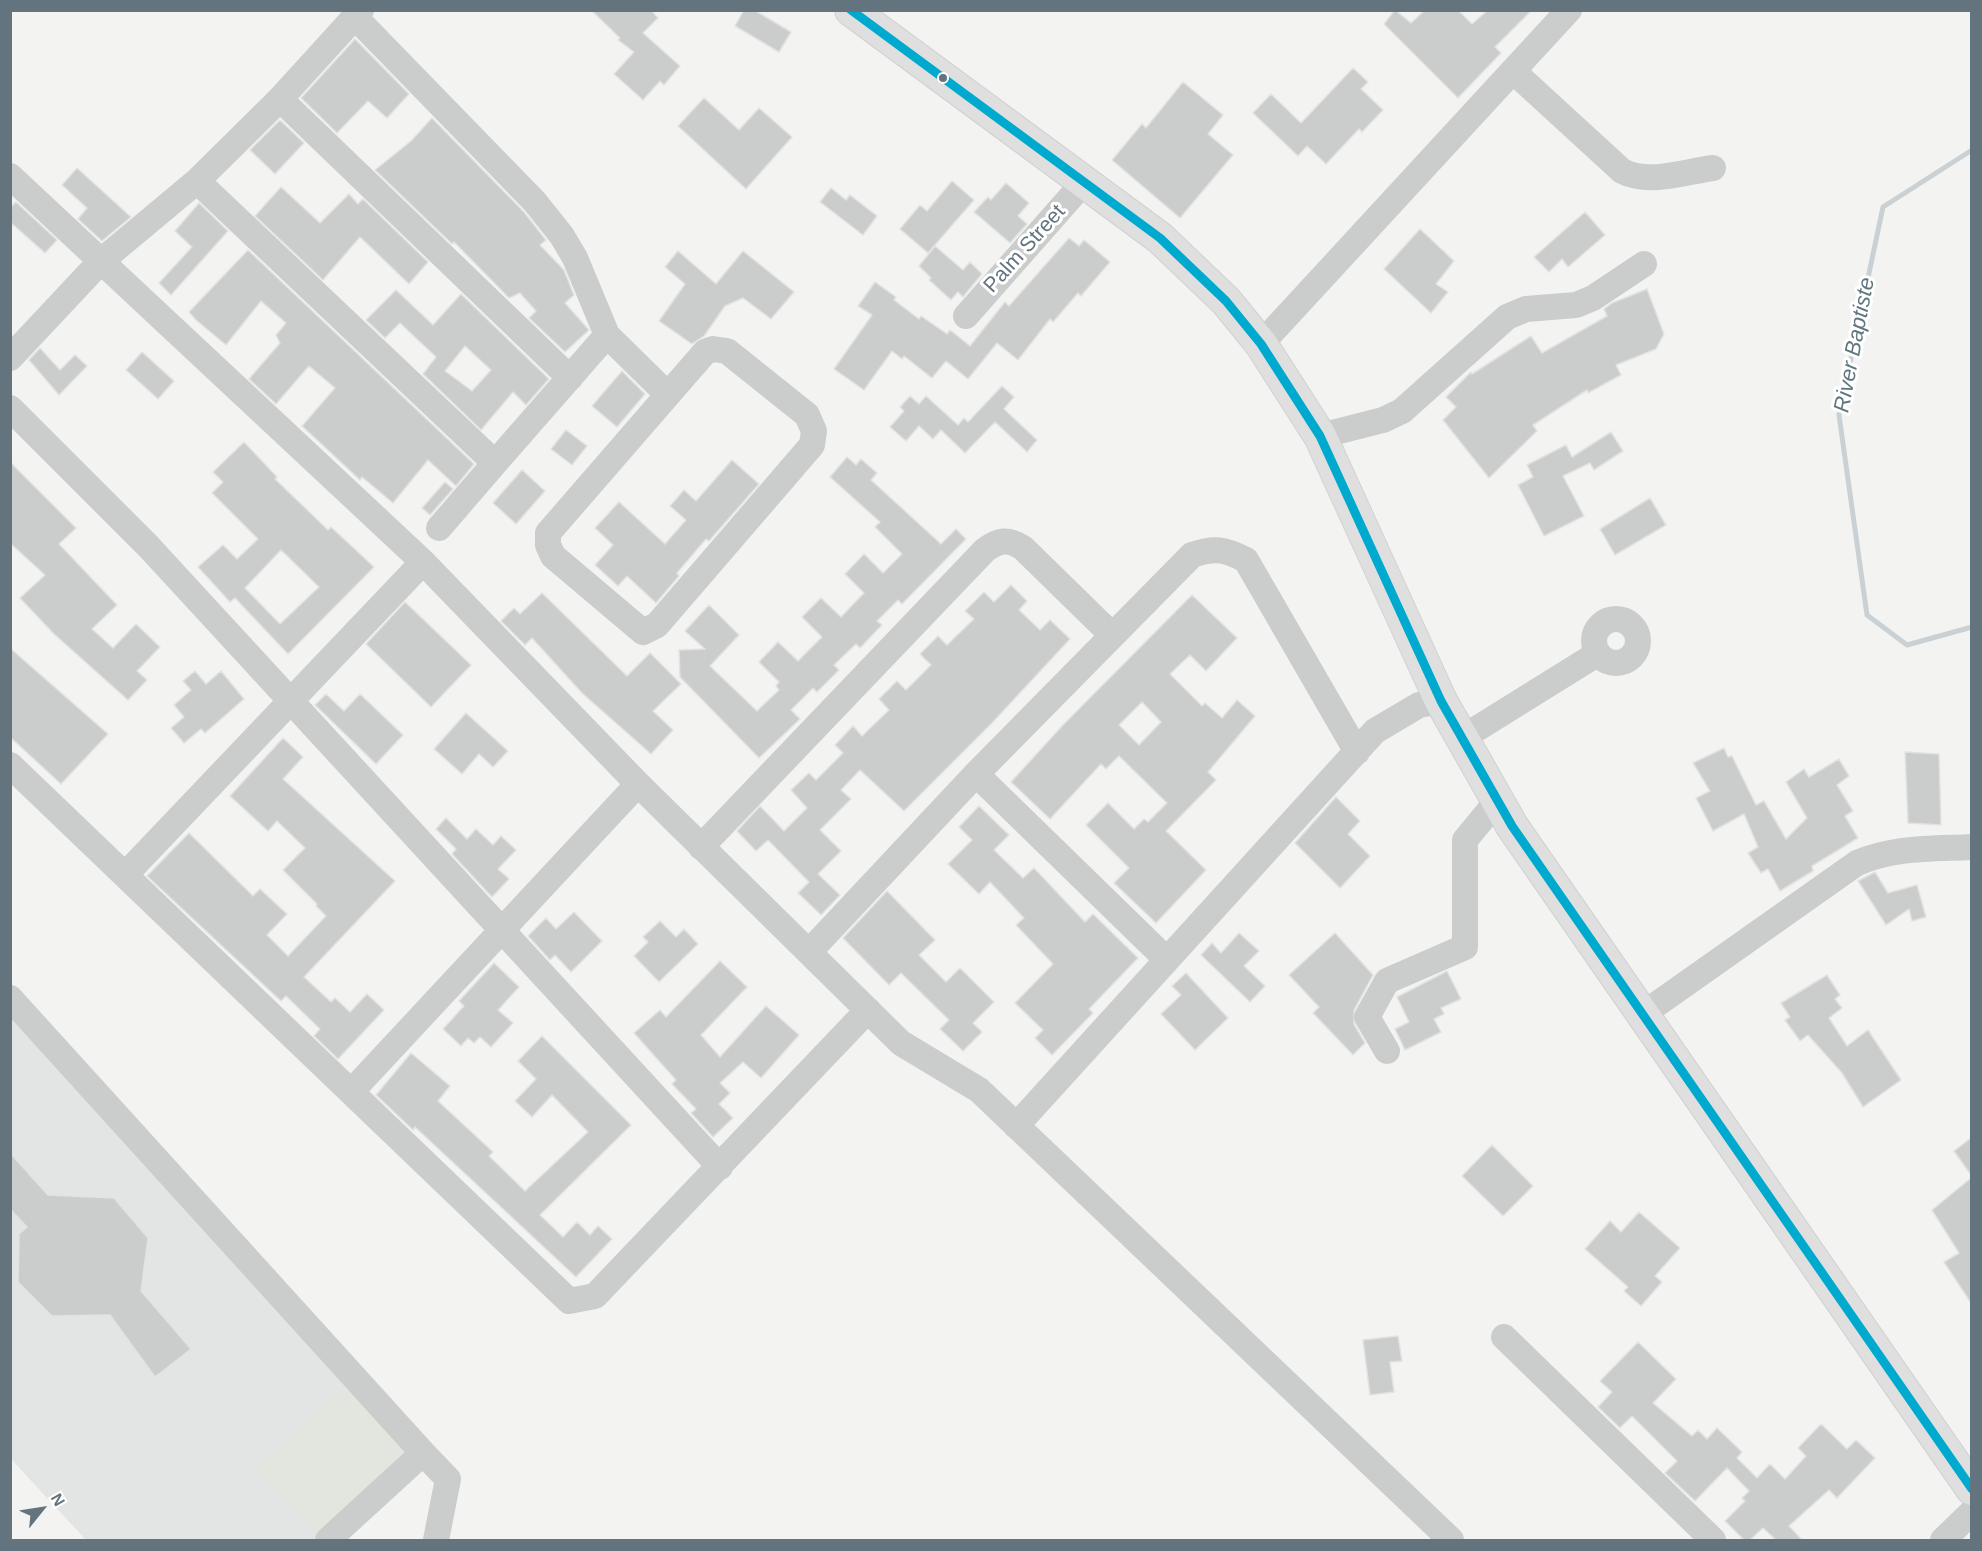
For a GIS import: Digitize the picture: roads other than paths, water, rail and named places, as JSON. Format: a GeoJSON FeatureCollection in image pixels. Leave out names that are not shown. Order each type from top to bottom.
{"type":"FeatureCollection","features":[{"type":"Feature","properties":{"kind":"main road"},"geometry":{"type":"LineString","coordinates":[[851,10],[1161,238],[1226,301],[1261,344],[1320,436],[1441,701],[1512,826],[1971,1489]]}},
{"type":"Feature","properties":{"kind":"street"},"geometry":{"type":"LineString","coordinates":[[1261,344],[1569,10]]}},
{"type":"Feature","properties":{"kind":"street"},"geometry":{"type":"LineString","coordinates":[[10,358],[100,262],[196,181],[280,99],[358,14],[536,202],[562,236],[575,258],[607,335],[667,394]]}},
{"type":"Feature","properties":{"kind":"street"},"geometry":{"type":"LineString","coordinates":[[1514,72],[1622,171],[1634,177],[1648,178],[1713,168]]}},
{"type":"Feature","properties":{"kind":"street"},"geometry":{"type":"LineString","coordinates":[[280,99],[570,378]]}},
{"type":"Feature","properties":{"kind":"street"},"geometry":{"type":"LineString","coordinates":[[10,176],[423,561],[638,784],[901,1043],[979,1090],[1451,1540]]}},
{"type":"Feature","properties":{"kind":"street"},"geometry":{"type":"LineString","coordinates":[[196,181],[495,463]]}},
{"type":"Feature","properties":{"kind":"street","name":"Palm Street"},"geometry":{"type":"LineString","coordinates":[[966,316],[1085,181]]}},
{"type":"Feature","properties":{"kind":"street"},"geometry":{"type":"LineString","coordinates":[[1320,436],[1383,420],[1402,411],[1507,317],[1526,309],[1576,304],[1593,298],[1644,264]]}},
{"type":"Feature","properties":{"kind":"street"},"geometry":{"type":"LineString","coordinates":[[439,528],[607,335]]}},
{"type":"Feature","properties":{"kind":"street"},"geometry":{"type":"LineString","coordinates":[[713,349],[726,351],[807,415],[814,431],[812,445],[657,626],[643,632],[553,556],[548,545],[548,533],[667,394],[705,352],[713,349]]}},
{"type":"Feature","properties":{"kind":"street"},"geometry":{"type":"LineString","coordinates":[[10,408],[149,547],[289,702],[504,930],[720,1167]]}},
{"type":"Feature","properties":{"kind":"street"},"geometry":{"type":"LineString","coordinates":[[701,847],[985,550],[995,543],[1005,540],[1023,548],[1112,634]]}},
{"type":"Feature","properties":{"kind":"street"},"geometry":{"type":"LineString","coordinates":[[809,952],[975,774],[1192,555],[1210,549],[1227,550],[1246,560],[1288,637],[1357,752]]}},
{"type":"Feature","properties":{"kind":"street"},"geometry":{"type":"LineString","coordinates":[[125,875],[423,561]]}},
{"type":"Feature","properties":{"kind":"street"},"geometry":{"type":"LineString","coordinates":[[1462,738],[1597,654]]}},
{"type":"Feature","properties":{"kind":"street"},"geometry":{"type":"LineString","coordinates":[[1016,1126],[1166,958],[1375,731],[1419,705],[1441,701]]}},
{"type":"Feature","properties":{"kind":"street"},"geometry":{"type":"LineString","coordinates":[[10,765],[569,1301],[595,1296],[868,1011]]}},
{"type":"Feature","properties":{"kind":"street"},"geometry":{"type":"LineString","coordinates":[[975,774],[1166,958]]}},
{"type":"Feature","properties":{"kind":"street"},"geometry":{"type":"LineString","coordinates":[[351,1092],[638,784]]}},
{"type":"Feature","properties":{"kind":"street"},"geometry":{"type":"LineString","coordinates":[[1387,1051],[1366,1017],[1387,981],[1465,947],[1465,840],[1498,800]]}},
{"type":"Feature","properties":{"kind":"street"},"geometry":{"type":"LineString","coordinates":[[1643,1014],[1857,862],[1879,853],[1898,850],[1971,847]]}},
{"type":"Feature","properties":{"kind":"street"},"geometry":{"type":"LineString","coordinates":[[10,998],[448,1479],[436,1540]]}},
{"type":"Feature","properties":{"kind":"street"},"geometry":{"type":"LineString","coordinates":[[1504,1337],[1713,1540]]}},
{"type":"Feature","properties":{"kind":"street"},"geometry":{"type":"LineString","coordinates":[[328,1540],[423,1453]]}},
{"type":"Feature","properties":{"kind":"street"},"geometry":{"type":"LineString","coordinates":[[1943,1540],[1971,1512]]}},
{"type":"Feature","properties":{"kind":"waterway","name":"River Baptiste"},"geometry":{"type":"LineString","coordinates":[[1972,150],[1883,207],[1839,415],[1867,615],[1907,645],[1972,627]]}}]}
